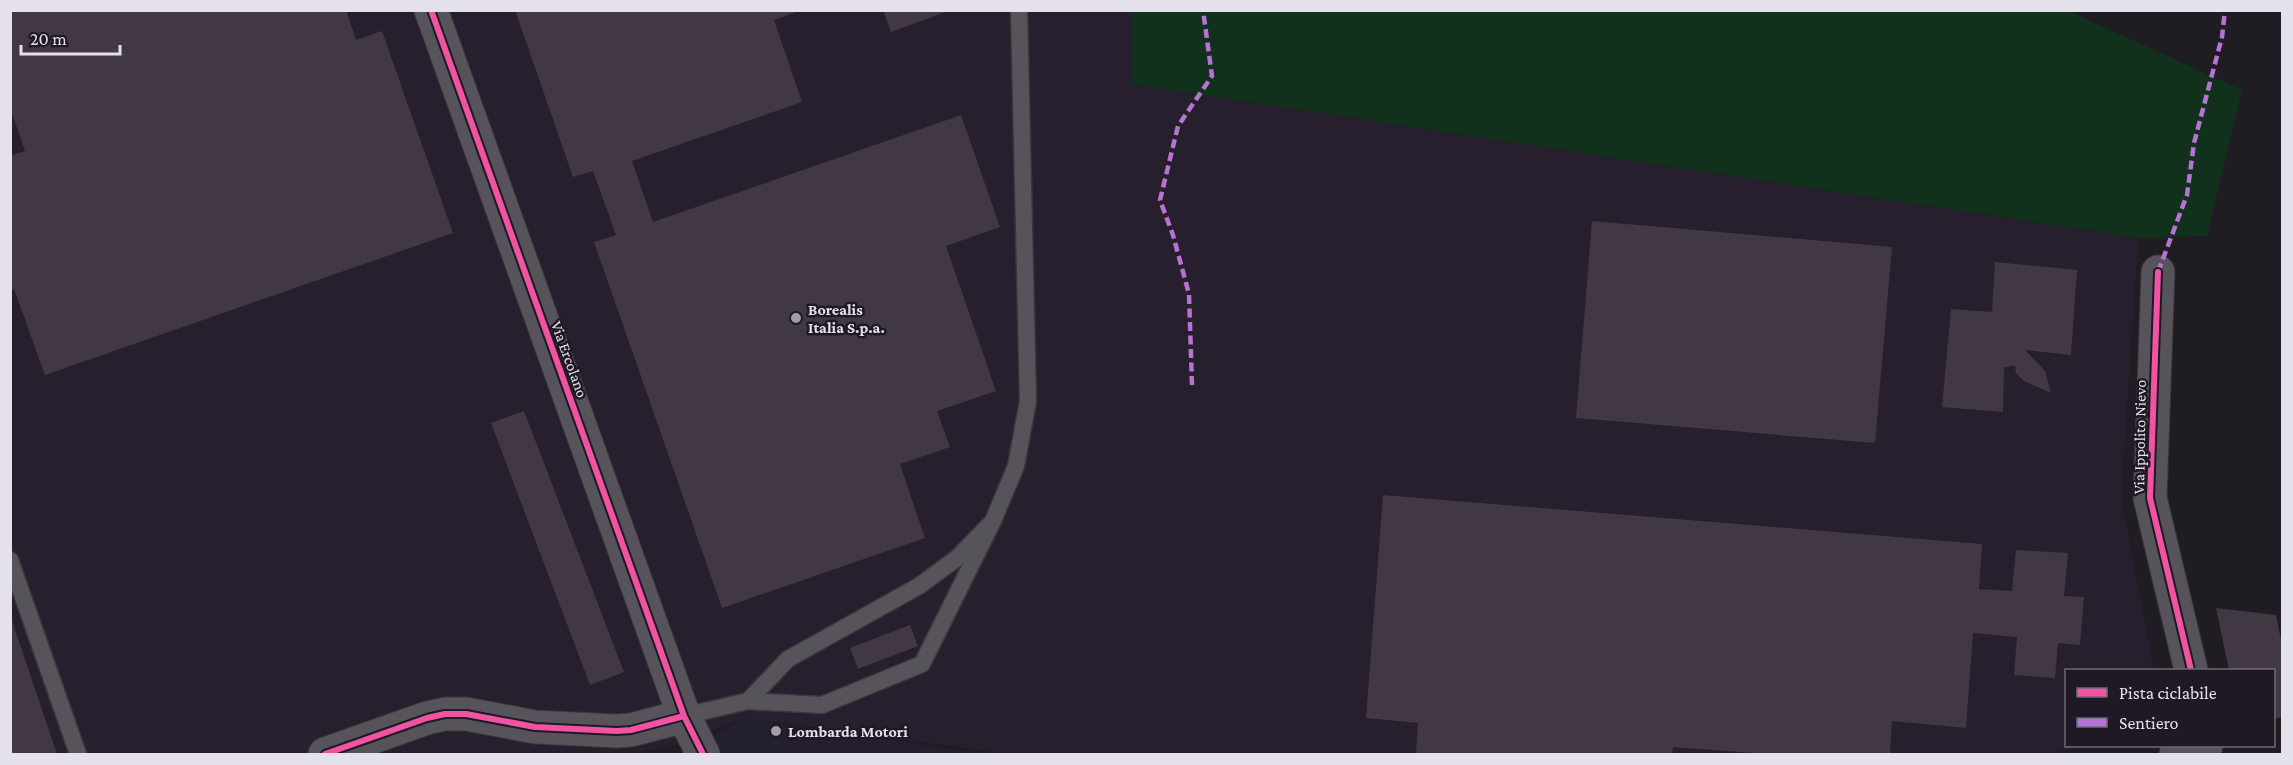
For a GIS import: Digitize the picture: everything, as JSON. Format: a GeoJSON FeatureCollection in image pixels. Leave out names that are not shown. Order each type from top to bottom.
{"type":"FeatureCollection","features":[{"type":"Feature","properties":{"kind":"street","name":"Via Ercolano"},"geometry":{"type":"LineString","coordinates":[[431,10],[684,716],[703,754]]}},
{"type":"Feature","properties":{"kind":"street","name":"Via Ippolito Nievo"},"geometry":{"type":"LineString","coordinates":[[2158,272],[2150,498],[2191,669]]}},
{"type":"Feature","properties":{"kind":"street"},"geometry":{"type":"LineString","coordinates":[[325,754],[427,718],[445,714],[466,714],[535,727],[617,731],[631,730],[684,716]]}},
{"type":"Feature","properties":{"kind":"street"},"geometry":{"type":"LineString","coordinates":[[2176,754],[2203,747]]}},
{"type":"Feature","properties":{"kind":"lane"},"geometry":{"type":"LineString","coordinates":[[684,716],[747,700],[822,705],[922,664],[993,521],[1016,466],[1028,401],[1019,10]]}},
{"type":"Feature","properties":{"kind":"lane"},"geometry":{"type":"LineString","coordinates":[[747,700],[788,659],[919,586],[957,558],[993,521]]}},
{"type":"Feature","properties":{"kind":"lane"},"geometry":{"type":"LineString","coordinates":[[10,560],[78,754]]}},
{"type":"Feature","properties":{"kind":"shaded area"},"geometry":{"type":"Polygon","coordinates":[[[10,11],[1131,11],[1132,84],[2138,238],[2121,498],[2154,669],[2065,669],[2065,747],[2076,747],[2050,754],[1009,754],[745,718],[674,746],[628,754],[11,754],[10,11]]]}},
{"type":"Feature","properties":{"kind":"shaded area","name":"Lombarda Motori"},"geometry":{"type":"Polygon","coordinates":[[[745,718],[984,754],[680,754],[745,718]]]}},
{"type":"Feature","properties":{"kind":"green space"},"geometry":{"type":"Polygon","coordinates":[[[1131,11],[2069,11],[2242,90],[2207,236],[2138,238],[1131,84],[1131,11]]]}},
{"type":"Feature","properties":{"kind":"building"},"geometry":{"type":"Polygon","coordinates":[[[10,10],[346,10],[356,40],[382,31],[453,233],[45,375],[14,289],[10,290],[10,156],[25,151],[10,108],[10,10]]]}},
{"type":"Feature","properties":{"kind":"building","name":"Borealis Italia S.p.a."},"geometry":{"type":"Polygon","coordinates":[[[515,10],[802,10],[774,20],[802,102],[632,161],[653,222],[961,115],[1000,227],[946,246],[996,391],[937,411],[950,447],[900,464],[925,538],[722,608],[594,242],[616,235],[593,171],[573,177],[515,10]]]}},
{"type":"Feature","properties":{"kind":"building"},"geometry":{"type":"Polygon","coordinates":[[[883,10],[948,10],[948,11],[891,32],[883,10]]]}},
{"type":"Feature","properties":{"kind":"building"},"geometry":{"type":"Polygon","coordinates":[[[1592,221],[1892,247],[1875,443],[1576,418],[1592,221]]]}},
{"type":"Feature","properties":{"kind":"building"},"geometry":{"type":"Polygon","coordinates":[[[1995,262],[2077,270],[2071,355],[2025,350],[2045,371],[2051,393],[2024,381],[2016,373],[2015,366],[2004,367],[2003,412],[1942,407],[1951,309],[1992,312],[1995,262]]]}},
{"type":"Feature","properties":{"kind":"building"},"geometry":{"type":"Polygon","coordinates":[[[524,411],[624,672],[590,685],[491,423],[524,411]]]}},
{"type":"Feature","properties":{"kind":"building"},"geometry":{"type":"Polygon","coordinates":[[[1383,495],[1982,544],[1979,589],[2012,591],[2016,550],[2068,553],[2064,596],[2084,597],[2080,645],[2058,643],[2055,678],[2014,675],[2017,637],[1973,633],[1966,728],[1892,721],[1890,754],[1768,754],[1673,747],[1672,754],[1416,754],[1418,723],[1366,718],[1383,495]]]}},
{"type":"Feature","properties":{"kind":"building"},"geometry":{"type":"Polygon","coordinates":[[[2216,608],[2276,615],[2282,645],[2282,717],[2275,719],[2275,669],[2229,669],[2216,608]]]}},
{"type":"Feature","properties":{"kind":"building"},"geometry":{"type":"Polygon","coordinates":[[[11,618],[57,754],[10,754],[11,618]]]}},
{"type":"Feature","properties":{"kind":"building"},"geometry":{"type":"Polygon","coordinates":[[[910,625],[918,646],[858,669],[850,648],[910,625]]]}},
{"type":"Feature","properties":{"kind":"marked path"},"geometry":{"type":"LineString","coordinates":[[1192,385],[1189,294],[1173,235],[1160,200],[1178,126],[1212,76],[1203,10]]}},
{"type":"Feature","properties":{"kind":"marked path"},"geometry":{"type":"LineString","coordinates":[[2158,272],[2187,195],[2194,143],[2222,37],[2225,10]]}},
{"type":"Feature","properties":{"kind":"cycle path"},"geometry":{"type":"LineString","coordinates":[[431,10],[684,716],[703,754]]}},
{"type":"Feature","properties":{"kind":"cycle path"},"geometry":{"type":"LineString","coordinates":[[2158,272],[2150,498],[2191,669]]}},
{"type":"Feature","properties":{"kind":"cycle path"},"geometry":{"type":"LineString","coordinates":[[325,754],[427,718],[445,714],[466,714],[535,727],[617,731],[631,730],[684,716]]}},
{"type":"Feature","properties":{"kind":"place","name":"Borealis Italia S.p.a."},"geometry":{"type":"Point","coordinates":[796,318]}},
{"type":"Feature","properties":{"kind":"place","name":"Lombarda Motori"},"geometry":{"type":"Point","coordinates":[776,731]}}]}
